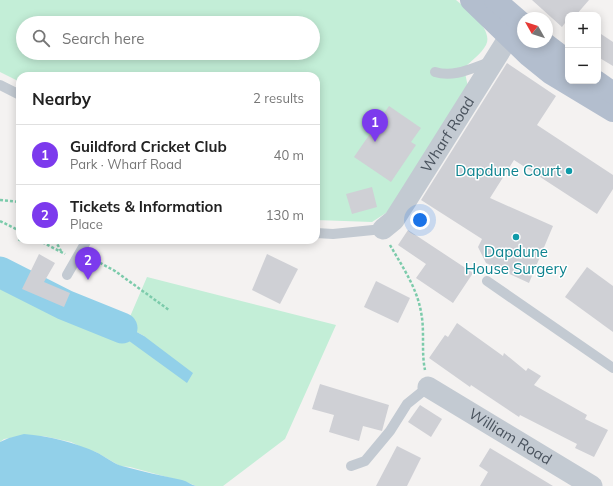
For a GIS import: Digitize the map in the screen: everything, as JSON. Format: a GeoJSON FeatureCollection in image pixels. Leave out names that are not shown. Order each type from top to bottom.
{"type":"FeatureCollection","features":[{"type":"Feature","properties":{"kind":"main road"},"geometry":{"type":"LineString","coordinates":[[471,0],[516,30]]}},
{"type":"Feature","properties":{"kind":"main road"},"geometry":{"type":"LineString","coordinates":[[499,1],[529,56],[560,80],[609,93]]}},
{"type":"Feature","properties":{"kind":"main road"},"geometry":{"type":"LineString","coordinates":[[551,48],[565,59]]}},
{"type":"Feature","properties":{"kind":"street","name":"Wharf Road"},"geometry":{"type":"LineString","coordinates":[[383,229],[394,220],[493,61],[516,30]]}},
{"type":"Feature","properties":{"kind":"street","name":"William Road"},"geometry":{"type":"LineString","coordinates":[[428,387],[592,486]]}},
{"type":"Feature","properties":{"kind":"lane"},"geometry":{"type":"LineString","coordinates":[[435,72],[444,75],[456,74],[493,61]]}},
{"type":"Feature","properties":{"kind":"lane"},"geometry":{"type":"LineString","coordinates":[[0,84],[16,93]]}},
{"type":"Feature","properties":{"kind":"lane"},"geometry":{"type":"LineString","coordinates":[[320,233],[333,234],[383,229]]}},
{"type":"Feature","properties":{"kind":"lane"},"geometry":{"type":"LineString","coordinates":[[67,275],[85,244]]}},
{"type":"Feature","properties":{"kind":"lane"},"geometry":{"type":"LineString","coordinates":[[487,281],[613,368]]}},
{"type":"Feature","properties":{"kind":"lane"},"geometry":{"type":"LineString","coordinates":[[351,466],[365,462],[390,431],[407,404],[428,387]]}},
{"type":"Feature","properties":{"kind":"path"},"geometry":{"type":"LineString","coordinates":[[0,200],[16,202]]}},
{"type":"Feature","properties":{"kind":"path"},"geometry":{"type":"LineString","coordinates":[[0,221],[16,229]]}},
{"type":"Feature","properties":{"kind":"path"},"geometry":{"type":"LineString","coordinates":[[383,229],[388,243],[410,279],[421,312],[422,357],[428,387]]}},
{"type":"Feature","properties":{"kind":"path"},"geometry":{"type":"LineString","coordinates":[[47,244],[62,251],[75,261]]}},
{"type":"Feature","properties":{"kind":"path"},"geometry":{"type":"LineString","coordinates":[[58,244],[62,251]]}},
{"type":"Feature","properties":{"kind":"path"},"geometry":{"type":"LineString","coordinates":[[81,252],[115,271],[169,310]]}},
{"type":"Feature","properties":{"kind":"green space"},"geometry":{"type":"Polygon","coordinates":[[[0,0],[456,0],[483,26],[487,39],[486,45],[464,68],[468,87],[389,211],[372,222],[320,220],[320,72],[16,72],[16,80],[0,72],[0,0]]]}},
{"type":"Feature","properties":{"kind":"green space"},"geometry":{"type":"Polygon","coordinates":[[[147,277],[336,325],[285,439],[223,486],[196,486],[130,467],[120,466],[96,452],[87,450],[71,442],[43,436],[32,437],[27,435],[4,439],[0,442],[0,287],[20,296],[26,283],[84,307],[79,319],[117,333],[147,352],[144,336],[126,326],[147,277]]]}},
{"type":"Feature","properties":{"kind":"water"},"geometry":{"type":"Polygon","coordinates":[[[0,258],[21,270],[19,276],[26,283],[20,296],[0,287],[0,258]]]}},
{"type":"Feature","properties":{"kind":"water"},"geometry":{"type":"Polygon","coordinates":[[[84,307],[144,336],[193,373],[187,383],[125,338],[79,319],[84,307]]]}},
{"type":"Feature","properties":{"kind":"water"},"geometry":{"type":"Polygon","coordinates":[[[24,434],[43,436],[71,443],[98,453],[119,465],[182,480],[196,486],[0,486],[0,442],[24,434]]]}},
{"type":"Feature","properties":{"kind":"building"},"geometry":{"type":"Polygon","coordinates":[[[532,0],[589,0],[579,12],[565,12],[565,23],[562,27],[553,19],[553,12],[545,12],[532,0]]]}},
{"type":"Feature","properties":{"kind":"building"},"geometry":{"type":"Polygon","coordinates":[[[601,34],[613,42],[613,66],[601,59],[601,34]]]}},
{"type":"Feature","properties":{"kind":"building"},"geometry":{"type":"Polygon","coordinates":[[[507,63],[556,96],[537,125],[613,175],[613,189],[597,214],[514,160],[490,198],[553,226],[529,283],[486,263],[478,247],[482,239],[421,200],[507,63]]]}},
{"type":"Feature","properties":{"kind":"building"},"geometry":{"type":"Polygon","coordinates":[[[389,106],[421,128],[411,142],[416,145],[391,182],[354,157],[389,106]]]}},
{"type":"Feature","properties":{"kind":"building"},"geometry":{"type":"Polygon","coordinates":[[[372,187],[377,207],[352,214],[346,194],[372,187]]]}},
{"type":"Feature","properties":{"kind":"building"},"geometry":{"type":"Polygon","coordinates":[[[408,230],[473,273],[453,303],[416,278],[426,264],[398,245],[408,230]]]}},
{"type":"Feature","properties":{"kind":"building"},"geometry":{"type":"Polygon","coordinates":[[[39,254],[55,263],[44,282],[70,293],[64,307],[22,289],[39,254]]]}},
{"type":"Feature","properties":{"kind":"building"},"geometry":{"type":"Polygon","coordinates":[[[267,254],[298,269],[280,304],[252,290],[267,254]]]}},
{"type":"Feature","properties":{"kind":"building"},"geometry":{"type":"Polygon","coordinates":[[[587,267],[613,286],[613,332],[565,297],[587,267]]]}},
{"type":"Feature","properties":{"kind":"building"},"geometry":{"type":"Polygon","coordinates":[[[376,281],[410,298],[398,323],[364,307],[376,281]]]}},
{"type":"Feature","properties":{"kind":"building"},"geometry":{"type":"Polygon","coordinates":[[[457,323],[503,356],[504,353],[526,371],[528,368],[541,376],[534,385],[587,415],[585,419],[608,430],[594,457],[575,448],[577,444],[520,415],[519,417],[471,385],[470,387],[429,358],[445,335],[448,337],[457,323]]]}},
{"type":"Feature","properties":{"kind":"building"},"geometry":{"type":"Polygon","coordinates":[[[320,384],[389,405],[382,431],[363,426],[359,441],[329,432],[334,415],[312,409],[320,384]]]}},
{"type":"Feature","properties":{"kind":"building"},"geometry":{"type":"Polygon","coordinates":[[[420,405],[442,419],[431,437],[408,422],[420,405]]]}},
{"type":"Feature","properties":{"kind":"building"},"geometry":{"type":"Polygon","coordinates":[[[397,446],[421,458],[407,486],[376,486],[397,446]]]}},
{"type":"Feature","properties":{"kind":"building"},"geometry":{"type":"Polygon","coordinates":[[[490,448],[553,486],[480,486],[488,472],[479,466],[490,448]]]}},
{"type":"Feature","properties":{"kind":"waterway"},"geometry":{"type":"LineString","coordinates":[[0,272],[65,305],[122,328]]}},
{"type":"Feature","properties":{"kind":"place","name":"Guildford Cricket Club"},"geometry":{"type":"Point","coordinates":[375,142]}},
{"type":"Feature","properties":{"kind":"place","name":"Dapdune Court"},"geometry":{"type":"Point","coordinates":[569,171]}},
{"type":"Feature","properties":{"kind":"place","name":"Dapdune House Surgery"},"geometry":{"type":"Point","coordinates":[516,237]}},
{"type":"Feature","properties":{"kind":"place","name":"Tickets & Information"},"geometry":{"type":"Point","coordinates":[88,280]}}]}
